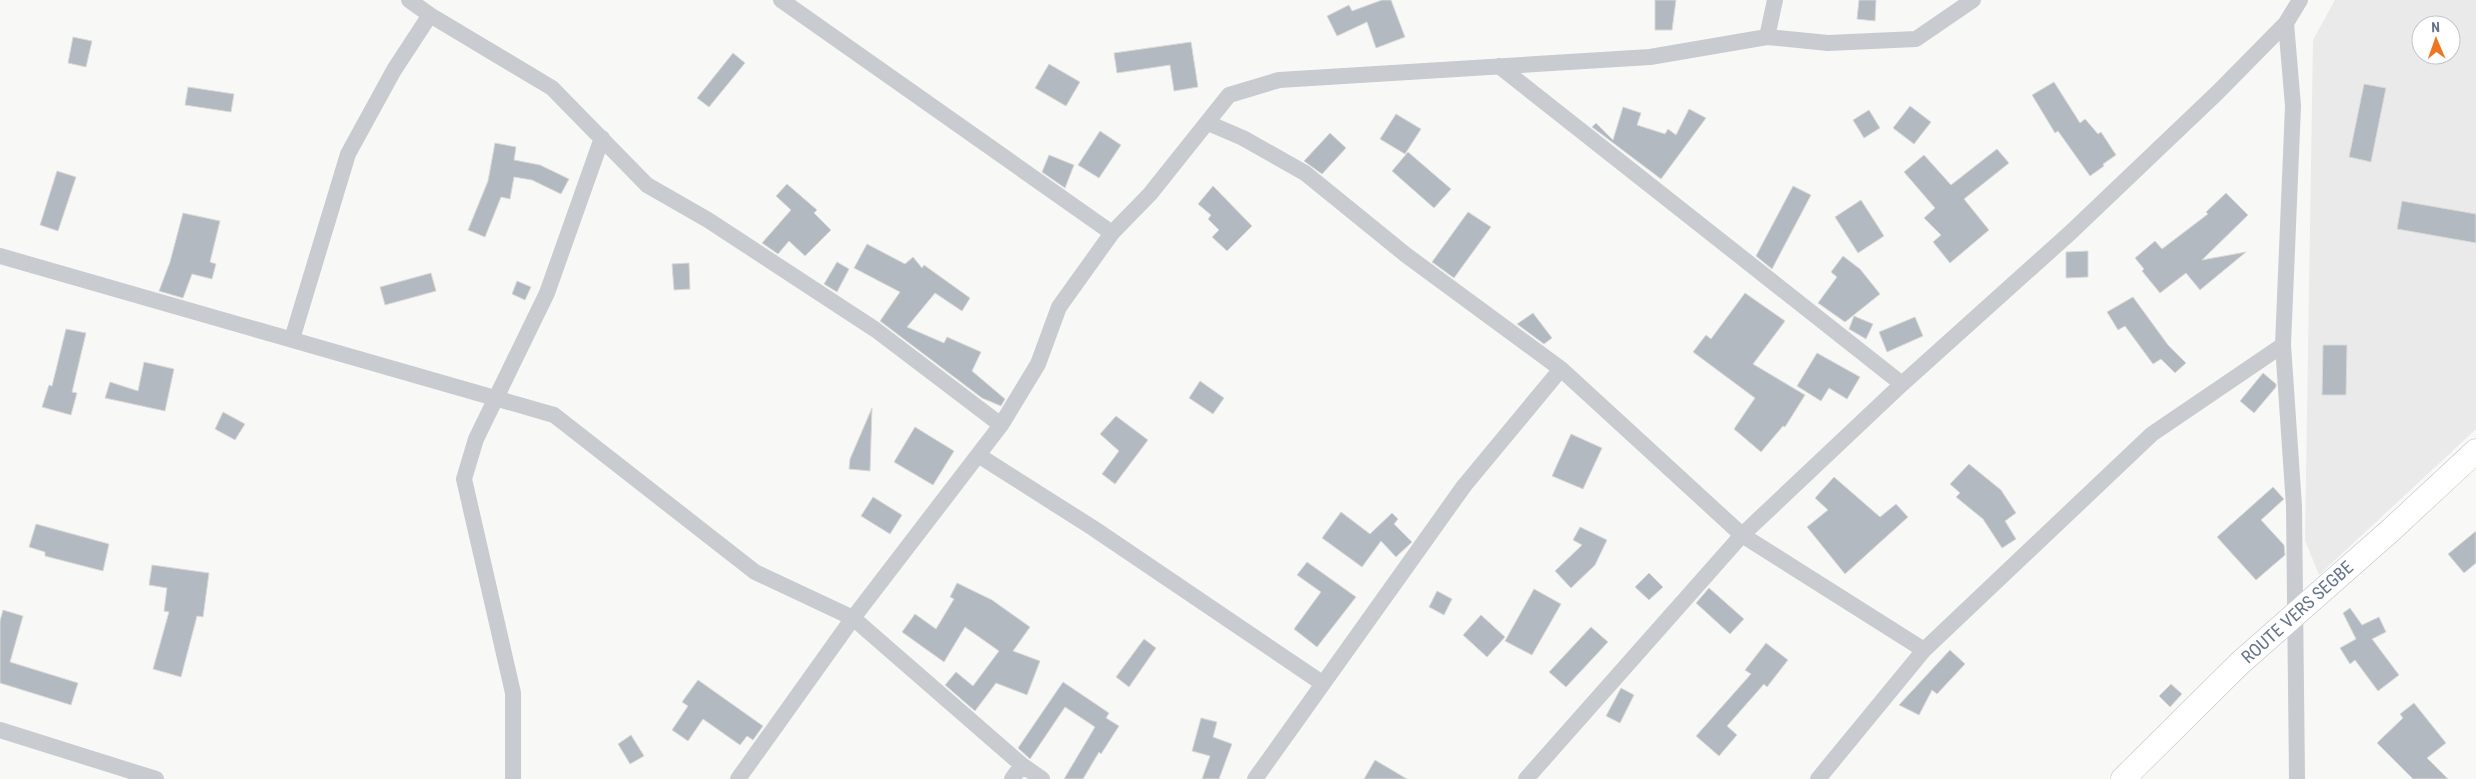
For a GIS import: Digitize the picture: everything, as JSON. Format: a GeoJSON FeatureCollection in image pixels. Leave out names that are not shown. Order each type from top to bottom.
{"type":"FeatureCollection","features":[{"type":"Feature","properties":{"kind":"main road","name":"ROUTE VERS SEGBE"},"geometry":{"type":"LineString","coordinates":[[2123,779],[2240,663],[2476,451]]}},
{"type":"Feature","properties":{"kind":"street"},"geometry":{"type":"LineString","coordinates":[[409,0],[430,16],[552,88],[648,185],[708,220],[876,330],[1002,425]]}},
{"type":"Feature","properties":{"kind":"street"},"geometry":{"type":"LineString","coordinates":[[781,0],[1112,233]]}},
{"type":"Feature","properties":{"kind":"street"},"geometry":{"type":"LineString","coordinates":[[1767,38],[1776,0]]}},
{"type":"Feature","properties":{"kind":"street"},"geometry":{"type":"LineString","coordinates":[[738,779],[854,618],[1002,425],[1038,364],[1059,307],[1112,233],[1150,194],[1229,94],[1279,80],[1650,57],[1767,38],[1828,43],[1916,39],[1973,0]]}},
{"type":"Feature","properties":{"kind":"street"},"geometry":{"type":"LineString","coordinates":[[1526,779],[1742,536],[1902,384],[2070,233],[2218,92],[2286,23],[2300,0]]}},
{"type":"Feature","properties":{"kind":"street"},"geometry":{"type":"LineString","coordinates":[[292,339],[348,154],[394,70],[430,16]]}},
{"type":"Feature","properties":{"kind":"street"},"geometry":{"type":"LineString","coordinates":[[2286,23],[2293,106],[2283,345],[2294,506],[2297,612],[2297,779]]}},
{"type":"Feature","properties":{"kind":"street"},"geometry":{"type":"LineString","coordinates":[[1499,66],[1902,384]]}},
{"type":"Feature","properties":{"kind":"street"},"geometry":{"type":"LineString","coordinates":[[1208,122],[1243,138],[1305,173],[1406,255],[1561,369],[1742,536],[1924,650]]}},
{"type":"Feature","properties":{"kind":"street"},"geometry":{"type":"LineString","coordinates":[[514,779],[513,692],[464,479],[476,440],[547,293],[602,138]]}},
{"type":"Feature","properties":{"kind":"street"},"geometry":{"type":"LineString","coordinates":[[0,256],[497,397],[554,415],[755,572],[854,618],[1022,765],[1042,779]]}},
{"type":"Feature","properties":{"kind":"street"},"geometry":{"type":"LineString","coordinates":[[1818,779],[1924,650],[2152,434],[2283,345]]}},
{"type":"Feature","properties":{"kind":"street"},"geometry":{"type":"LineString","coordinates":[[1255,779],[1464,486],[1561,369]]}},
{"type":"Feature","properties":{"kind":"street"},"geometry":{"type":"LineString","coordinates":[[978,455],[1093,528],[1322,684]]}},
{"type":"Feature","properties":{"kind":"street"},"geometry":{"type":"LineString","coordinates":[[0,730],[156,779]]}},
{"type":"Feature","properties":{"kind":"street"},"geometry":{"type":"LineString","coordinates":[[1012,779],[1022,765]]}},
{"type":"Feature","properties":{"kind":"shaded area"},"geometry":{"type":"Polygon","coordinates":[[[2335,0],[2476,0],[2476,429],[2319,575],[2305,540],[2313,40],[2335,0]]]}},
{"type":"Feature","properties":{"kind":"building"},"geometry":{"type":"Polygon","coordinates":[[[1382,0],[1391,0],[1405,37],[1376,48],[1367,22],[1337,36],[1327,16],[1349,5],[1352,11],[1382,0]]]}},
{"type":"Feature","properties":{"kind":"building"},"geometry":{"type":"Polygon","coordinates":[[[1655,0],[1676,0],[1672,30],[1655,30],[1655,0]]]}},
{"type":"Feature","properties":{"kind":"building"},"geometry":{"type":"Polygon","coordinates":[[[1859,0],[1876,0],[1875,21],[1857,19],[1859,0]]]}},
{"type":"Feature","properties":{"kind":"building"},"geometry":{"type":"Polygon","coordinates":[[[73,37],[92,41],[86,67],[68,63],[73,37]]]}},
{"type":"Feature","properties":{"kind":"building"},"geometry":{"type":"Polygon","coordinates":[[[1191,42],[1198,87],[1174,91],[1170,65],[1117,73],[1114,53],[1191,42]]]}},
{"type":"Feature","properties":{"kind":"building"},"geometry":{"type":"Polygon","coordinates":[[[733,53],[745,63],[709,107],[697,98],[733,53]]]}},
{"type":"Feature","properties":{"kind":"building"},"geometry":{"type":"Polygon","coordinates":[[[1049,64],[1080,82],[1066,106],[1035,88],[1049,64]]]}},
{"type":"Feature","properties":{"kind":"building"},"geometry":{"type":"Polygon","coordinates":[[[2054,82],[2080,123],[2085,119],[2098,134],[2101,132],[2116,155],[2090,176],[2058,131],[2055,133],[2032,95],[2054,82]]]}},
{"type":"Feature","properties":{"kind":"building"},"geometry":{"type":"Polygon","coordinates":[[[2364,84],[2386,88],[2371,162],[2349,157],[2364,84]]]}},
{"type":"Feature","properties":{"kind":"building"},"geometry":{"type":"Polygon","coordinates":[[[188,87],[234,94],[231,112],[185,105],[188,87]]]}},
{"type":"Feature","properties":{"kind":"building"},"geometry":{"type":"Polygon","coordinates":[[[1910,106],[1931,122],[1914,144],[1893,128],[1910,106]]]}},
{"type":"Feature","properties":{"kind":"building"},"geometry":{"type":"Polygon","coordinates":[[[1623,107],[1641,113],[1637,125],[1665,134],[1668,129],[1676,135],[1689,109],[1706,118],[1661,179],[1592,127],[1596,123],[1613,140],[1623,107]]]}},
{"type":"Feature","properties":{"kind":"building"},"geometry":{"type":"Polygon","coordinates":[[[1869,110],[1880,128],[1864,138],[1853,120],[1869,110]]]}},
{"type":"Feature","properties":{"kind":"building"},"geometry":{"type":"Polygon","coordinates":[[[1396,114],[1421,129],[1405,154],[1380,139],[1396,114]]]}},
{"type":"Feature","properties":{"kind":"building"},"geometry":{"type":"Polygon","coordinates":[[[1100,131],[1121,145],[1099,178],[1078,165],[1100,131]]]}},
{"type":"Feature","properties":{"kind":"building"},"geometry":{"type":"Polygon","coordinates":[[[1330,133],[1346,148],[1322,174],[1304,161],[1330,133]]]}},
{"type":"Feature","properties":{"kind":"building"},"geometry":{"type":"Polygon","coordinates":[[[495,143],[516,147],[514,160],[540,165],[569,179],[561,194],[532,180],[514,177],[510,199],[501,197],[485,237],[468,230],[488,181],[495,143]]]}},
{"type":"Feature","properties":{"kind":"building"},"geometry":{"type":"Polygon","coordinates":[[[1997,149],[2009,163],[1964,199],[1989,230],[1950,263],[1933,242],[1941,235],[1924,218],[1935,208],[1904,172],[1924,155],[1951,185],[1997,149]]]}},
{"type":"Feature","properties":{"kind":"building"},"geometry":{"type":"Polygon","coordinates":[[[1408,152],[1451,189],[1434,208],[1392,171],[1408,152]]]}},
{"type":"Feature","properties":{"kind":"building"},"geometry":{"type":"Polygon","coordinates":[[[1049,155],[1074,165],[1065,188],[1042,172],[1049,155]]]}},
{"type":"Feature","properties":{"kind":"building"},"geometry":{"type":"Polygon","coordinates":[[[57,171],[76,177],[58,231],[40,225],[57,171]]]}},
{"type":"Feature","properties":{"kind":"building"},"geometry":{"type":"Polygon","coordinates":[[[787,184],[817,210],[814,213],[831,230],[805,256],[789,241],[778,254],[762,243],[791,210],[776,196],[787,184]]]}},
{"type":"Feature","properties":{"kind":"building"},"geometry":{"type":"Polygon","coordinates":[[[1213,186],[1252,226],[1227,251],[1212,237],[1219,230],[1208,219],[1211,215],[1198,204],[1213,186]]]}},
{"type":"Feature","properties":{"kind":"building"},"geometry":{"type":"Polygon","coordinates":[[[1793,186],[1811,195],[1772,269],[1756,256],[1793,186]]]}},
{"type":"Feature","properties":{"kind":"building"},"geometry":{"type":"Polygon","coordinates":[[[2226,193],[2248,215],[2202,260],[2246,252],[2200,290],[2186,273],[2160,293],[2142,271],[2144,269],[2135,258],[2155,241],[2162,249],[2208,214],[2206,212],[2226,193]]]}},
{"type":"Feature","properties":{"kind":"building"},"geometry":{"type":"Polygon","coordinates":[[[1861,200],[1884,236],[1858,253],[1835,217],[1861,200]]]}},
{"type":"Feature","properties":{"kind":"building"},"geometry":{"type":"Polygon","coordinates":[[[2402,201],[2476,214],[2476,243],[2397,229],[2402,201]]]}},
{"type":"Feature","properties":{"kind":"building"},"geometry":{"type":"Polygon","coordinates":[[[1468,212],[1491,227],[1454,278],[1432,262],[1468,212]]]}},
{"type":"Feature","properties":{"kind":"building"},"geometry":{"type":"Polygon","coordinates":[[[183,213],[220,221],[210,262],[216,264],[212,279],[192,274],[183,298],[159,291],[170,262],[183,213]]]}},
{"type":"Feature","properties":{"kind":"building"},"geometry":{"type":"Polygon","coordinates":[[[867,244],[905,264],[913,257],[922,268],[924,265],[970,298],[962,311],[935,293],[907,327],[944,343],[947,337],[981,352],[972,371],[1005,399],[1001,406],[982,398],[880,321],[900,292],[854,268],[867,244]]]}},
{"type":"Feature","properties":{"kind":"building"},"geometry":{"type":"Polygon","coordinates":[[[2088,251],[2088,277],[2066,278],[2066,252],[2088,251]]]}},
{"type":"Feature","properties":{"kind":"building"},"geometry":{"type":"Polygon","coordinates":[[[1843,256],[1860,269],[1880,294],[1845,322],[1818,303],[1837,277],[1831,272],[1843,256]]]}},
{"type":"Feature","properties":{"kind":"building"},"geometry":{"type":"Polygon","coordinates":[[[837,262],[849,269],[837,292],[824,284],[837,262]]]}},
{"type":"Feature","properties":{"kind":"building"},"geometry":{"type":"Polygon","coordinates":[[[689,263],[690,289],[674,290],[672,264],[689,263]]]}},
{"type":"Feature","properties":{"kind":"building"},"geometry":{"type":"Polygon","coordinates":[[[431,273],[436,291],[385,305],[380,287],[431,273]]]}},
{"type":"Feature","properties":{"kind":"building"},"geometry":{"type":"Polygon","coordinates":[[[517,281],[531,287],[525,300],[512,294],[517,281]]]}},
{"type":"Feature","properties":{"kind":"building"},"geometry":{"type":"Polygon","coordinates":[[[1745,293],[1785,321],[1753,364],[1805,395],[1785,427],[1783,426],[1761,452],[1734,429],[1755,398],[1693,352],[1706,335],[1711,339],[1745,293]]]}},
{"type":"Feature","properties":{"kind":"building"},"geometry":{"type":"Polygon","coordinates":[[[2133,297],[2168,345],[2186,363],[2175,373],[2161,359],[2153,364],[2125,326],[2118,330],[2107,312],[2133,297]]]}},
{"type":"Feature","properties":{"kind":"building"},"geometry":{"type":"Polygon","coordinates":[[[1533,313],[1552,338],[1544,344],[1517,324],[1533,313]]]}},
{"type":"Feature","properties":{"kind":"building"},"geometry":{"type":"Polygon","coordinates":[[[1854,316],[1873,324],[1866,339],[1849,329],[1854,316]]]}},
{"type":"Feature","properties":{"kind":"building"},"geometry":{"type":"Polygon","coordinates":[[[1915,317],[1923,336],[1887,352],[1879,332],[1915,317]]]}},
{"type":"Feature","properties":{"kind":"building"},"geometry":{"type":"Polygon","coordinates":[[[66,329],[86,333],[72,392],[77,393],[71,415],[42,407],[49,385],[52,386],[66,329]]]}},
{"type":"Feature","properties":{"kind":"building"},"geometry":{"type":"Polygon","coordinates":[[[2323,345],[2347,345],[2346,395],[2322,395],[2323,345]]]}},
{"type":"Feature","properties":{"kind":"building"},"geometry":{"type":"Polygon","coordinates":[[[1817,353],[1860,377],[1847,399],[1829,388],[1821,401],[1797,386],[1817,353]]]}},
{"type":"Feature","properties":{"kind":"building"},"geometry":{"type":"Polygon","coordinates":[[[144,362],[174,369],[165,411],[105,398],[110,382],[138,391],[144,362]]]}},
{"type":"Feature","properties":{"kind":"building"},"geometry":{"type":"Polygon","coordinates":[[[2263,373],[2276,384],[2276,387],[2254,413],[2240,401],[2263,373]]]}},
{"type":"Feature","properties":{"kind":"building"},"geometry":{"type":"Polygon","coordinates":[[[1200,381],[1224,398],[1213,414],[1189,398],[1200,381]]]}},
{"type":"Feature","properties":{"kind":"building"},"geometry":{"type":"Polygon","coordinates":[[[872,408],[870,471],[849,469],[850,459],[872,408]]]}},
{"type":"Feature","properties":{"kind":"building"},"geometry":{"type":"Polygon","coordinates":[[[223,412],[245,424],[235,440],[215,429],[223,412]]]}},
{"type":"Feature","properties":{"kind":"building"},"geometry":{"type":"Polygon","coordinates":[[[1116,416],[1148,440],[1115,484],[1102,474],[1119,451],[1100,434],[1116,416]]]}},
{"type":"Feature","properties":{"kind":"building"},"geometry":{"type":"Polygon","coordinates":[[[915,427],[954,451],[933,485],[894,462],[915,427]]]}},
{"type":"Feature","properties":{"kind":"building"},"geometry":{"type":"Polygon","coordinates":[[[1571,434],[1602,448],[1583,489],[1552,476],[1571,434]]]}},
{"type":"Feature","properties":{"kind":"building"},"geometry":{"type":"Polygon","coordinates":[[[1969,464],[2001,490],[2016,513],[2005,521],[2016,539],[2002,548],[1983,519],[1956,497],[1960,493],[1950,484],[1969,464]]]}},
{"type":"Feature","properties":{"kind":"building"},"geometry":{"type":"Polygon","coordinates":[[[1834,477],[1880,517],[1896,504],[1908,517],[1845,574],[1807,527],[1828,510],[1815,498],[1834,477]]]}},
{"type":"Feature","properties":{"kind":"building"},"geometry":{"type":"Polygon","coordinates":[[[2273,487],[2284,499],[2261,520],[2284,545],[2285,555],[2256,580],[2217,537],[2273,487]]]}},
{"type":"Feature","properties":{"kind":"building"},"geometry":{"type":"Polygon","coordinates":[[[873,497],[902,515],[890,534],[861,516],[873,497]]]}},
{"type":"Feature","properties":{"kind":"building"},"geometry":{"type":"Polygon","coordinates":[[[1341,512],[1370,534],[1392,513],[1398,519],[1394,524],[1412,542],[1396,557],[1381,541],[1362,567],[1322,538],[1341,512]]]}},
{"type":"Feature","properties":{"kind":"building"},"geometry":{"type":"Polygon","coordinates":[[[36,524],[109,544],[103,571],[45,556],[45,552],[29,547],[36,524]]]}},
{"type":"Feature","properties":{"kind":"building"},"geometry":{"type":"Polygon","coordinates":[[[1580,527],[1607,540],[1595,565],[1571,588],[1555,571],[1582,545],[1573,540],[1580,527]]]}},
{"type":"Feature","properties":{"kind":"building"},"geometry":{"type":"Polygon","coordinates":[[[2476,531],[2476,563],[2464,573],[2448,554],[2476,531]]]}},
{"type":"Feature","properties":{"kind":"building"},"geometry":{"type":"Polygon","coordinates":[[[1307,562],[1356,597],[1317,647],[1294,629],[1321,592],[1297,575],[1307,562]]]}},
{"type":"Feature","properties":{"kind":"building"},"geometry":{"type":"Polygon","coordinates":[[[152,565],[209,573],[203,617],[197,616],[181,677],[153,669],[169,612],[164,611],[167,588],[149,585],[152,565]]]}},
{"type":"Feature","properties":{"kind":"building"},"geometry":{"type":"Polygon","coordinates":[[[1649,573],[1663,587],[1649,600],[1635,587],[1649,573]]]}},
{"type":"Feature","properties":{"kind":"building"},"geometry":{"type":"Polygon","coordinates":[[[957,583],[992,600],[1030,627],[1013,651],[1040,661],[1027,695],[996,683],[975,711],[945,685],[956,672],[973,686],[999,651],[965,627],[944,662],[902,632],[915,614],[936,629],[954,599],[950,597],[957,583]]]}},
{"type":"Feature","properties":{"kind":"building"},"geometry":{"type":"Polygon","coordinates":[[[1709,588],[1744,619],[1730,634],[1696,603],[1709,588]]]}},
{"type":"Feature","properties":{"kind":"building"},"geometry":{"type":"Polygon","coordinates":[[[1534,589],[1561,604],[1532,655],[1505,641],[1534,589]]]}},
{"type":"Feature","properties":{"kind":"building"},"geometry":{"type":"Polygon","coordinates":[[[1437,591],[1452,599],[1444,615],[1429,607],[1437,591]]]}},
{"type":"Feature","properties":{"kind":"building"},"geometry":{"type":"Polygon","coordinates":[[[2350,608],[2362,625],[2379,617],[2386,632],[2372,639],[2399,675],[2378,691],[2355,660],[2350,664],[2340,648],[2356,639],[2343,613],[2350,608]]]}},
{"type":"Feature","properties":{"kind":"building"},"geometry":{"type":"Polygon","coordinates":[[[3,610],[23,616],[10,662],[78,683],[71,705],[0,683],[0,621],[3,610]]]}},
{"type":"Feature","properties":{"kind":"building"},"geometry":{"type":"Polygon","coordinates":[[[1481,615],[1505,637],[1487,657],[1463,635],[1481,615]]]}},
{"type":"Feature","properties":{"kind":"building"},"geometry":{"type":"Polygon","coordinates":[[[1591,627],[1608,642],[1566,687],[1549,672],[1591,627]]]}},
{"type":"Feature","properties":{"kind":"building"},"geometry":{"type":"Polygon","coordinates":[[[1144,639],[1156,648],[1129,687],[1116,677],[1144,639]]]}},
{"type":"Feature","properties":{"kind":"building"},"geometry":{"type":"Polygon","coordinates":[[[1766,643],[1788,660],[1767,687],[1764,684],[1727,726],[1737,735],[1719,756],[1696,736],[1751,674],[1745,670],[1766,643]]]}},
{"type":"Feature","properties":{"kind":"building"},"geometry":{"type":"Polygon","coordinates":[[[1950,650],[1965,664],[1937,694],[1932,690],[1919,715],[1899,705],[1950,650]]]}},
{"type":"Feature","properties":{"kind":"building"},"geometry":{"type":"Polygon","coordinates":[[[698,680],[763,726],[753,740],[747,736],[740,745],[703,719],[688,741],[672,730],[688,706],[682,702],[698,680]]]}},
{"type":"Feature","properties":{"kind":"building"},"geometry":{"type":"Polygon","coordinates":[[[1063,682],[1109,713],[1106,718],[1119,726],[1101,754],[1099,752],[1083,779],[1064,779],[1095,727],[1065,707],[1030,759],[1018,748],[1063,682]]]}},
{"type":"Feature","properties":{"kind":"building"},"geometry":{"type":"Polygon","coordinates":[[[2171,684],[2182,694],[2170,707],[2159,696],[2171,684]]]}},
{"type":"Feature","properties":{"kind":"building"},"geometry":{"type":"Polygon","coordinates":[[[1621,688],[1634,695],[1620,723],[1606,716],[1621,688]]]}},
{"type":"Feature","properties":{"kind":"building"},"geometry":{"type":"Polygon","coordinates":[[[2414,703],[2446,743],[2427,758],[2448,779],[2413,779],[2377,743],[2403,718],[2400,714],[2414,703]]]}},
{"type":"Feature","properties":{"kind":"building"},"geometry":{"type":"Polygon","coordinates":[[[1201,718],[1217,722],[1213,737],[1232,744],[1219,779],[1202,779],[1210,756],[1192,751],[1201,718]]]}},
{"type":"Feature","properties":{"kind":"building"},"geometry":{"type":"Polygon","coordinates":[[[631,735],[644,756],[630,764],[618,744],[631,735]]]}},
{"type":"Feature","properties":{"kind":"building"},"geometry":{"type":"Polygon","coordinates":[[[1375,760],[1407,779],[1364,779],[1375,760]]]}}]}
